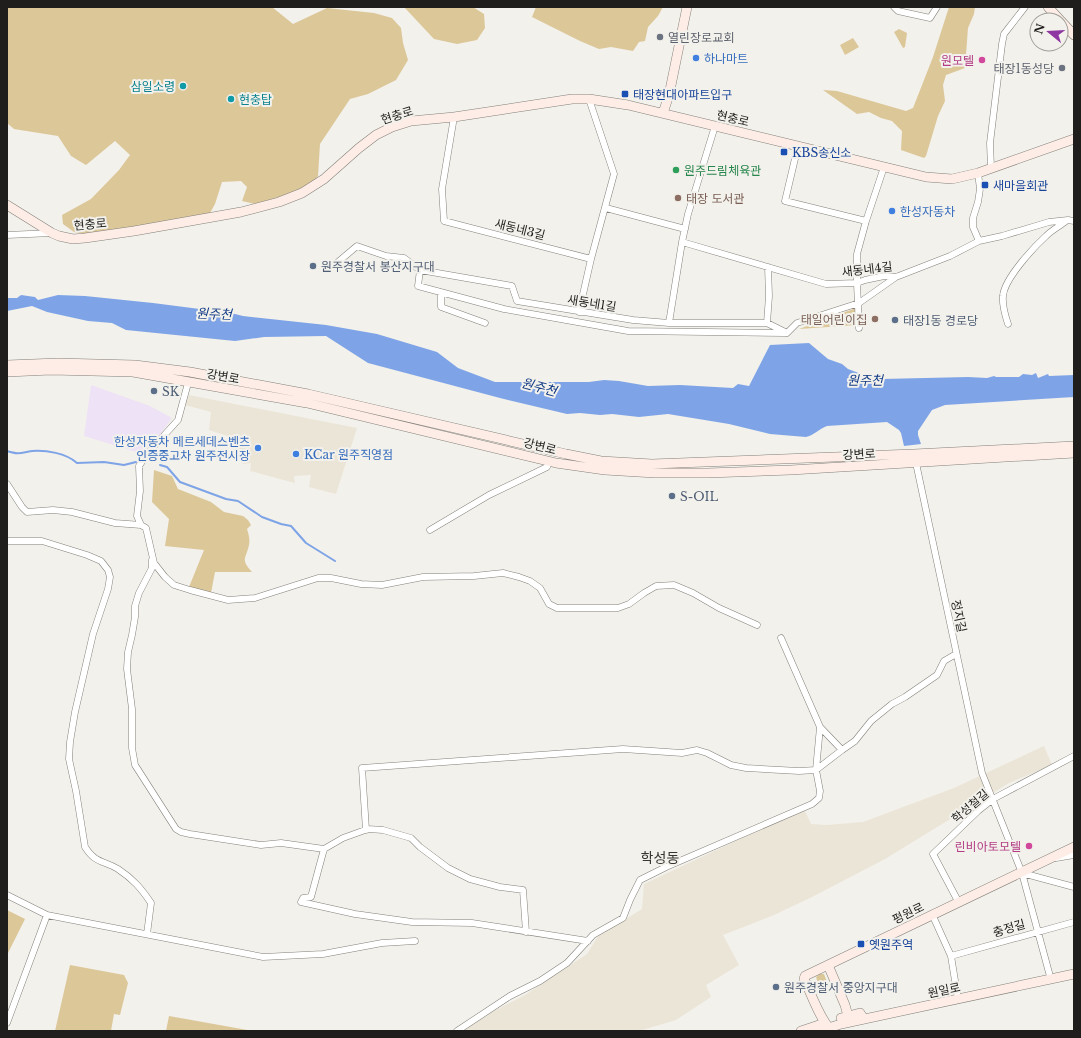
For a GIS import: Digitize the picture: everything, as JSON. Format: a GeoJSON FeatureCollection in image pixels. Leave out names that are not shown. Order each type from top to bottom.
{"type":"FeatureCollection","features":[{"type":"Feature","properties":{"kind":"street"},"geometry":{"type":"LineString","coordinates":[[663,113],[669,95],[687,7]]}},
{"type":"Feature","properties":{"kind":"street"},"geometry":{"type":"LineString","coordinates":[[894,7],[898,11],[930,18],[937,7]]}},
{"type":"Feature","properties":{"kind":"street"},"geometry":{"type":"LineString","coordinates":[[991,168],[990,143],[1004,34],[1025,7]]}},
{"type":"Feature","properties":{"kind":"street","name":"현충로"},"geometry":{"type":"LineString","coordinates":[[7,205],[52,233],[73,239],[104,236],[241,212],[279,202],[302,193],[324,179],[376,135],[392,127],[411,121],[454,117],[572,99],[589,99],[628,105],[926,177],[952,179],[978,173],[1074,139]]}},
{"type":"Feature","properties":{"kind":"street"},"geometry":{"type":"LineString","coordinates":[[579,312],[591,258],[606,208],[614,174],[589,99]]}},
{"type":"Feature","properties":{"kind":"street","name":"새동네3길"},"geometry":{"type":"LineString","coordinates":[[454,117],[442,189],[444,221],[591,258]]}},
{"type":"Feature","properties":{"kind":"street"},"geometry":{"type":"LineString","coordinates":[[670,323],[682,242],[688,214],[716,126]]}},
{"type":"Feature","properties":{"kind":"street"},"geometry":{"type":"LineString","coordinates":[[798,146],[785,201],[866,221]]}},
{"type":"Feature","properties":{"kind":"street"},"geometry":{"type":"LineString","coordinates":[[859,328],[857,254],[884,167]]}},
{"type":"Feature","properties":{"kind":"street"},"geometry":{"type":"LineString","coordinates":[[978,173],[980,189],[973,218],[973,227],[980,241]]}},
{"type":"Feature","properties":{"kind":"street"},"geometry":{"type":"LineString","coordinates":[[606,208],[686,229]]}},
{"type":"Feature","properties":{"kind":"street"},"geometry":{"type":"LineString","coordinates":[[1008,324],[1003,295],[1007,284],[1031,252],[1047,236],[1071,220]]}},
{"type":"Feature","properties":{"kind":"street","name":"새동네4길"},"geometry":{"type":"LineString","coordinates":[[682,242],[826,284],[857,283],[884,276],[896,278],[950,256],[980,241],[1048,222],[1071,220]]}},
{"type":"Feature","properties":{"kind":"street"},"geometry":{"type":"LineString","coordinates":[[7,235],[52,233]]}},
{"type":"Feature","properties":{"kind":"street","name":"새동네1길"},"geometry":{"type":"LineString","coordinates":[[338,262],[357,246],[386,256],[404,258],[420,270],[512,286],[517,302],[633,320],[670,323],[767,323],[787,333]]}},
{"type":"Feature","properties":{"kind":"street"},"geometry":{"type":"LineString","coordinates":[[767,323],[769,296],[768,267]]}},
{"type":"Feature","properties":{"kind":"street"},"geometry":{"type":"LineString","coordinates":[[420,270],[418,286],[504,309],[628,331],[787,333],[797,323],[859,303],[896,278]]}},
{"type":"Feature","properties":{"kind":"street"},"geometry":{"type":"LineString","coordinates":[[441,292],[441,307],[485,323]]}},
{"type":"Feature","properties":{"kind":"street","name":"강변로"},"geometry":{"type":"LineString","coordinates":[[7,365],[58,363],[135,365],[190,372],[308,394],[601,461],[652,464],[1074,453]]}},
{"type":"Feature","properties":{"kind":"street","name":"강변로"},"geometry":{"type":"LineString","coordinates":[[7,372],[51,370],[133,372],[307,403],[549,461],[604,470],[655,473],[791,470],[915,458],[1074,446]]}},
{"type":"Feature","properties":{"kind":"street"},"geometry":{"type":"LineString","coordinates":[[141,525],[137,516],[140,491],[139,466],[148,453],[178,420],[190,372]]}},
{"type":"Feature","properties":{"kind":"street","name":"정지길"},"geometry":{"type":"LineString","coordinates":[[915,458],[982,773],[1022,873],[1039,931],[1051,980]]}},
{"type":"Feature","properties":{"kind":"street"},"geometry":{"type":"LineString","coordinates":[[430,530],[489,495],[547,467],[549,461]]}},
{"type":"Feature","properties":{"kind":"street"},"geometry":{"type":"LineString","coordinates":[[7,484],[27,512],[53,510],[72,512],[115,523],[141,525],[146,528],[154,563],[165,577],[174,585],[228,600],[255,598],[318,578],[331,578],[361,584],[382,585],[423,577],[474,576],[503,573],[530,581],[540,588],[549,604],[557,608],[618,608],[629,604],[656,586],[674,585],[757,625]]}},
{"type":"Feature","properties":{"kind":"street"},"geometry":{"type":"LineString","coordinates":[[7,541],[42,541],[101,561],[108,570],[110,577],[108,589],[92,641],[75,712],[68,759],[76,791],[85,847],[99,862],[116,868],[139,885],[152,903],[146,934]]}},
{"type":"Feature","properties":{"kind":"street"},"geometry":{"type":"LineString","coordinates":[[153,557],[152,568],[139,593],[135,606],[134,623],[128,652],[127,669],[132,709],[132,748],[135,765],[176,829],[181,832],[261,845],[286,843],[324,849],[343,838],[366,830],[383,830],[411,838],[420,847],[448,868],[470,879],[500,887],[523,890],[526,932]]}},
{"type":"Feature","properties":{"kind":"street"},"geometry":{"type":"LineString","coordinates":[[781,638],[820,727],[842,750]]}},
{"type":"Feature","properties":{"kind":"street"},"geometry":{"type":"LineString","coordinates":[[366,830],[362,768],[623,749],[682,754],[697,750],[732,765],[746,768],[799,771],[816,770],[855,741],[871,721],[892,704],[905,697],[936,675],[944,661],[956,654]]}},
{"type":"Feature","properties":{"kind":"street"},"geometry":{"type":"LineString","coordinates":[[457,1031],[510,996],[540,981],[567,963],[593,935],[623,918],[640,880],[666,867],[812,804],[818,798],[820,791],[816,770],[820,727]]}},
{"type":"Feature","properties":{"kind":"street","name":"학성철길"},"geometry":{"type":"LineString","coordinates":[[959,902],[934,854],[978,811],[993,799],[1074,756]]}},
{"type":"Feature","properties":{"kind":"street","name":"평원로"},"geometry":{"type":"LineString","coordinates":[[826,1028],[804,978],[805,976],[1074,847]]}},
{"type":"Feature","properties":{"kind":"street"},"geometry":{"type":"LineString","coordinates":[[324,849],[310,897],[304,898],[301,902],[354,914],[405,921],[472,923],[588,941]]}},
{"type":"Feature","properties":{"kind":"street"},"geometry":{"type":"LineString","coordinates":[[1048,860],[1074,855]]}},
{"type":"Feature","properties":{"kind":"street"},"geometry":{"type":"LineString","coordinates":[[1022,873],[1074,886]]}},
{"type":"Feature","properties":{"kind":"street"},"geometry":{"type":"LineString","coordinates":[[7,895],[47,916],[262,957],[323,954],[382,943],[415,941]]}},
{"type":"Feature","properties":{"kind":"street"},"geometry":{"type":"LineString","coordinates":[[932,914],[951,956],[958,999]]}},
{"type":"Feature","properties":{"kind":"street"},"geometry":{"type":"LineString","coordinates":[[7,1024],[47,916]]}},
{"type":"Feature","properties":{"kind":"street","name":"충정길"},"geometry":{"type":"LineString","coordinates":[[951,956],[1074,922]]}},
{"type":"Feature","properties":{"kind":"street"},"geometry":{"type":"LineString","coordinates":[[828,965],[845,1005],[848,1016],[842,1027]]}},
{"type":"Feature","properties":{"kind":"street","name":"원일로"},"geometry":{"type":"LineString","coordinates":[[826,1028],[842,1027],[864,1019],[1074,974]]}},
{"type":"Feature","properties":{"kind":"street"},"geometry":{"type":"LineString","coordinates":[[804,1030],[826,1028],[848,1016],[860,1013],[864,1019]]}},
{"type":"Feature","properties":{"kind":"shaded area"},"geometry":{"type":"Polygon","coordinates":[[[7,7],[272,7],[293,24],[327,8],[374,13],[392,18],[401,28],[403,43],[408,60],[396,80],[368,94],[350,99],[320,144],[318,176],[309,188],[255,204],[242,201],[247,187],[241,181],[222,182],[215,204],[209,215],[86,234],[74,232],[63,224],[62,215],[91,199],[119,170],[130,155],[115,141],[86,165],[71,156],[58,136],[14,129],[7,123],[7,7]]]}},
{"type":"Feature","properties":{"kind":"shaded area"},"geometry":{"type":"Polygon","coordinates":[[[404,7],[473,7],[484,14],[485,28],[477,40],[457,44],[434,39],[404,7]]]}},
{"type":"Feature","properties":{"kind":"shaded area"},"geometry":{"type":"Polygon","coordinates":[[[536,7],[663,7],[658,16],[648,27],[645,41],[639,42],[633,51],[611,47],[599,49],[580,41],[532,17],[536,7]]]}},
{"type":"Feature","properties":{"kind":"shaded area"},"geometry":{"type":"Polygon","coordinates":[[[949,7],[975,7],[974,14],[968,28],[965,68],[946,75],[943,85],[945,101],[938,116],[926,156],[924,158],[901,150],[902,131],[892,121],[881,118],[869,112],[857,114],[823,90],[837,91],[906,111],[913,108],[933,57],[949,7]]]}},
{"type":"Feature","properties":{"kind":"shaded area"},"geometry":{"type":"Polygon","coordinates":[[[899,29],[907,33],[905,47],[903,48],[894,32],[899,29]]]}},
{"type":"Feature","properties":{"kind":"shaded area"},"geometry":{"type":"Polygon","coordinates":[[[853,38],[859,47],[845,55],[840,45],[853,38]]]}},
{"type":"Feature","properties":{"kind":"shaded area"},"geometry":{"type":"Polygon","coordinates":[[[856,308],[857,325],[799,329],[856,308]]]}},
{"type":"Feature","properties":{"kind":"shaded area"},"geometry":{"type":"Polygon","coordinates":[[[91,385],[150,406],[172,418],[143,454],[84,436],[91,385]]]}},
{"type":"Feature","properties":{"kind":"shaded area"},"geometry":{"type":"Polygon","coordinates":[[[189,395],[357,428],[336,494],[309,487],[311,475],[294,476],[295,483],[250,471],[251,463],[243,464],[235,449],[231,437],[209,430],[211,412],[185,405],[189,395]]]}},
{"type":"Feature","properties":{"kind":"shaded area"},"geometry":{"type":"Polygon","coordinates":[[[154,470],[172,476],[178,489],[211,502],[224,512],[243,516],[248,520],[251,525],[247,529],[249,543],[245,561],[248,568],[252,572],[215,572],[211,593],[189,587],[204,550],[165,546],[169,519],[152,502],[154,470]]]}},
{"type":"Feature","properties":{"kind":"shaded area"},"geometry":{"type":"Polygon","coordinates":[[[1044,746],[1052,765],[1009,783],[885,859],[812,897],[774,915],[723,935],[739,965],[706,985],[711,997],[676,1020],[639,1031],[463,1031],[488,1014],[525,995],[587,954],[598,936],[642,909],[644,884],[804,809],[811,824],[827,825],[863,822],[954,788],[1044,746]]]}},
{"type":"Feature","properties":{"kind":"shaded area"},"geometry":{"type":"Polygon","coordinates":[[[7,910],[25,919],[7,955],[7,910]]]}},
{"type":"Feature","properties":{"kind":"shaded area"},"geometry":{"type":"Polygon","coordinates":[[[70,965],[124,975],[128,983],[120,1015],[114,1014],[111,1031],[55,1031],[70,965]]]}},
{"type":"Feature","properties":{"kind":"shaded area"},"geometry":{"type":"Polygon","coordinates":[[[820,974],[824,974],[827,982],[819,986],[816,977],[820,974]]]}},
{"type":"Feature","properties":{"kind":"shaded area"},"geometry":{"type":"Polygon","coordinates":[[[169,1016],[253,1031],[166,1031],[169,1016]]]}},
{"type":"Feature","properties":{"kind":"water","name":"원주천"},"geometry":{"type":"Polygon","coordinates":[[[21,295],[35,297],[38,300],[58,295],[85,296],[153,303],[231,313],[243,316],[326,325],[377,334],[437,352],[458,368],[495,382],[589,382],[604,380],[648,386],[680,385],[733,388],[738,384],[749,386],[770,345],[809,343],[828,359],[842,364],[848,369],[864,375],[882,379],[987,378],[994,376],[1019,377],[1023,374],[1032,375],[1036,373],[1038,378],[1048,374],[1049,376],[1074,375],[1074,397],[945,405],[932,410],[918,431],[921,444],[904,446],[899,430],[887,422],[827,426],[806,437],[770,434],[729,424],[668,414],[639,417],[612,414],[567,414],[368,363],[326,336],[264,337],[235,341],[126,330],[112,323],[88,321],[47,312],[32,306],[7,311],[7,298],[17,298],[21,295]]]}},
{"type":"Feature","properties":{"kind":"waterway"},"geometry":{"type":"LineString","coordinates":[[7,451],[17,453],[32,451],[49,452],[62,455],[77,463],[104,462],[124,465],[136,462]]}},
{"type":"Feature","properties":{"kind":"waterway"},"geometry":{"type":"LineString","coordinates":[[160,465],[167,467],[180,482],[226,499],[238,501],[262,517],[291,526],[306,543],[335,561]]}},
{"type":"Feature","properties":{"kind":"place","name":"열린장로교회"},"geometry":{"type":"Point","coordinates":[660,37]}},
{"type":"Feature","properties":{"kind":"place","name":"하나마트"},"geometry":{"type":"Point","coordinates":[696,58]}},
{"type":"Feature","properties":{"kind":"place","name":"원모텔"},"geometry":{"type":"Point","coordinates":[982,60]}},
{"type":"Feature","properties":{"kind":"place","name":"태장1동성당"},"geometry":{"type":"Point","coordinates":[1062,68]}},
{"type":"Feature","properties":{"kind":"place","name":"삼일소령"},"geometry":{"type":"Point","coordinates":[183,86]}},
{"type":"Feature","properties":{"kind":"place","name":"태장현대아파트입구"},"geometry":{"type":"Point","coordinates":[625,94]}},
{"type":"Feature","properties":{"kind":"place","name":"현충탑"},"geometry":{"type":"Point","coordinates":[231,99]}},
{"type":"Feature","properties":{"kind":"place","name":"KBS송신소"},"geometry":{"type":"Point","coordinates":[784,152]}},
{"type":"Feature","properties":{"kind":"place","name":"원주드림체육관"},"geometry":{"type":"Point","coordinates":[676,170]}},
{"type":"Feature","properties":{"kind":"place","name":"새마을회관"},"geometry":{"type":"Point","coordinates":[985,185]}},
{"type":"Feature","properties":{"kind":"place","name":"태장 도서관"},"geometry":{"type":"Point","coordinates":[678,198]}},
{"type":"Feature","properties":{"kind":"place","name":"한성자동차"},"geometry":{"type":"Point","coordinates":[892,211]}},
{"type":"Feature","properties":{"kind":"place","name":"원주경찰서 봉산지구대"},"geometry":{"type":"Point","coordinates":[313,266]}},
{"type":"Feature","properties":{"kind":"place","name":"태일어린이집"},"geometry":{"type":"Point","coordinates":[875,319]}},
{"type":"Feature","properties":{"kind":"place","name":"태장1동 경로당"},"geometry":{"type":"Point","coordinates":[895,320]}},
{"type":"Feature","properties":{"kind":"place","name":"SK"},"geometry":{"type":"Point","coordinates":[154,391]}},
{"type":"Feature","properties":{"kind":"place","name":"한성자동차 메르세데스벤츠 인증중고차 원주전시장"},"geometry":{"type":"Point","coordinates":[258,448]}},
{"type":"Feature","properties":{"kind":"place","name":"KCar 원주직영점"},"geometry":{"type":"Point","coordinates":[296,454]}},
{"type":"Feature","properties":{"kind":"place","name":"S-OIL"},"geometry":{"type":"Point","coordinates":[672,496]}},
{"type":"Feature","properties":{"kind":"place","name":"린비아토모텔"},"geometry":{"type":"Point","coordinates":[1029,846]}},
{"type":"Feature","properties":{"kind":"place","name":"옛원주역"},"geometry":{"type":"Point","coordinates":[861,944]}},
{"type":"Feature","properties":{"kind":"place","name":"원주경찰서 중앙지구대"},"geometry":{"type":"Point","coordinates":[776,987]}},
{"type":"Feature","properties":{"kind":"district","name":"학성동"},"geometry":{"type":"Point","coordinates":[660,858]}}]}
